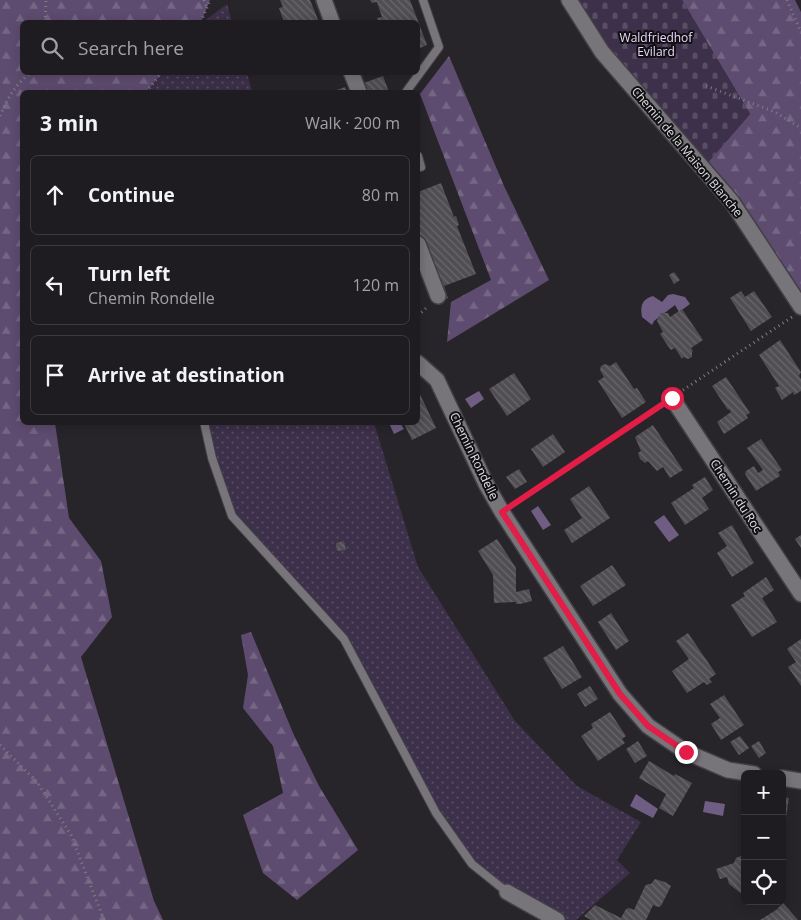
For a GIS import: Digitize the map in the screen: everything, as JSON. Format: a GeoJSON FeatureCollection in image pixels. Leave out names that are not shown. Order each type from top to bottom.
{"type":"FeatureCollection","features":[{"type":"Feature","properties":{"kind":"street"},"geometry":{"type":"LineString","coordinates":[[324,0],[331,20]]}},
{"type":"Feature","properties":{"kind":"street","name":"Chemin de la Maison Blanche"},"geometry":{"type":"LineString","coordinates":[[569,0],[602,52],[732,202],[797,312]]}},
{"type":"Feature","properties":{"kind":"street"},"geometry":{"type":"LineString","coordinates":[[352,75],[358,90]]}},
{"type":"Feature","properties":{"kind":"street"},"geometry":{"type":"LineString","coordinates":[[420,249],[438,296]]}},
{"type":"Feature","properties":{"kind":"street","name":"Chemin Rondelle"},"geometry":{"type":"LineString","coordinates":[[420,365],[437,380],[486,484],[502,512],[620,694],[648,726],[686,752],[728,770],[741,772]]}},
{"type":"Feature","properties":{"kind":"street","name":"Chemin du Roc"},"geometry":{"type":"LineString","coordinates":[[672,398],[801,594]]}},
{"type":"Feature","properties":{"kind":"street"},"geometry":{"type":"LineString","coordinates":[[786,779],[801,781]]}},
{"type":"Feature","properties":{"kind":"street"},"geometry":{"type":"LineString","coordinates":[[507,892],[557,920]]}},
{"type":"Feature","properties":{"kind":"lane"},"geometry":{"type":"LineString","coordinates":[[420,73],[439,47],[423,0]]}},
{"type":"Feature","properties":{"kind":"lane"},"geometry":{"type":"LineString","coordinates":[[407,90],[418,75]]}},
{"type":"Feature","properties":{"kind":"lane"},"geometry":{"type":"LineString","coordinates":[[420,162],[422,167]]}},
{"type":"Feature","properties":{"kind":"lane"},"geometry":{"type":"LineString","coordinates":[[205,425],[212,458],[232,516],[344,639],[436,813],[472,864],[507,892]]}},
{"type":"Feature","properties":{"kind":"path"},"geometry":{"type":"LineString","coordinates":[[45,20],[46,0]]}},
{"type":"Feature","properties":{"kind":"path"},"geometry":{"type":"LineString","coordinates":[[204,0],[207,8]]}},
{"type":"Feature","properties":{"kind":"path"},"geometry":{"type":"LineString","coordinates":[[202,20],[210,0]]}},
{"type":"Feature","properties":{"kind":"path"},"geometry":{"type":"LineString","coordinates":[[787,0],[801,32]]}},
{"type":"Feature","properties":{"kind":"path"},"geometry":{"type":"LineString","coordinates":[[0,116],[11,93],[21,80],[28,75]]}},
{"type":"Feature","properties":{"kind":"path"},"geometry":{"type":"LineString","coordinates":[[148,90],[160,75]]}},
{"type":"Feature","properties":{"kind":"path"},"geometry":{"type":"LineString","coordinates":[[706,86],[775,112],[801,128]]}},
{"type":"Feature","properties":{"kind":"path"},"geometry":{"type":"LineString","coordinates":[[502,512],[797,312]]}},
{"type":"Feature","properties":{"kind":"path"},"geometry":{"type":"LineString","coordinates":[[0,745],[37,782],[72,835],[104,920]]}},
{"type":"Feature","properties":{"kind":"green space"},"geometry":{"type":"Polygon","coordinates":[[[0,0],[210,0],[202,20],[20,20],[20,75],[160,75],[148,90],[20,90],[20,425],[55,425],[69,518],[101,561],[112,617],[81,657],[154,901],[163,920],[0,920],[0,0]]]}},
{"type":"Feature","properties":{"kind":"green space","name":"Waldfriedhof Evilard"},"geometry":{"type":"Polygon","coordinates":[[[569,0],[682,0],[750,114],[703,168],[569,0]]]}},
{"type":"Feature","properties":{"kind":"green space"},"geometry":{"type":"Polygon","coordinates":[[[682,0],[795,0],[801,12],[801,307],[703,168],[750,114],[682,0]]]}},
{"type":"Feature","properties":{"kind":"green space"},"geometry":{"type":"Polygon","coordinates":[[[227,4],[231,20],[206,20],[227,4]]]}},
{"type":"Feature","properties":{"kind":"green space"},"geometry":{"type":"Polygon","coordinates":[[[449,56],[504,186],[549,280],[447,342],[451,302],[491,280],[420,94],[449,56]]]}},
{"type":"Feature","properties":{"kind":"green space"},"geometry":{"type":"Polygon","coordinates":[[[160,75],[248,75],[251,90],[148,90],[160,75]]]}},
{"type":"Feature","properties":{"kind":"green space"},"geometry":{"type":"Polygon","coordinates":[[[205,425],[375,425],[418,567],[515,721],[577,786],[641,822],[617,860],[630,873],[576,920],[557,920],[472,864],[436,813],[344,639],[232,516],[205,425]]]}},
{"type":"Feature","properties":{"kind":"green space"},"geometry":{"type":"Polygon","coordinates":[[[251,632],[293,733],[319,786],[358,850],[297,900],[263,873],[243,815],[283,793],[273,746],[243,708],[248,675],[241,635],[251,632]]]}},
{"type":"Feature","properties":{"kind":"shaded area"},"geometry":{"type":"Polygon","coordinates":[[[673,294],[685,297],[690,304],[679,312],[675,305],[654,321],[652,325],[642,317],[641,309],[646,299],[653,296],[662,302],[668,295],[673,294]]]}},
{"type":"Feature","properties":{"kind":"shaded area"},"geometry":{"type":"Polygon","coordinates":[[[479,391],[484,399],[471,408],[465,399],[479,391]]]}},
{"type":"Feature","properties":{"kind":"shaded area"},"geometry":{"type":"Polygon","coordinates":[[[390,425],[401,425],[404,429],[394,434],[390,425]]]}},
{"type":"Feature","properties":{"kind":"shaded area"},"geometry":{"type":"Polygon","coordinates":[[[538,506],[551,525],[543,530],[531,511],[538,506]]]}},
{"type":"Feature","properties":{"kind":"shaded area"},"geometry":{"type":"Polygon","coordinates":[[[664,515],[679,535],[669,542],[654,522],[664,515]]]}},
{"type":"Feature","properties":{"kind":"shaded area"},"geometry":{"type":"Polygon","coordinates":[[[636,794],[658,809],[653,818],[630,806],[636,794]]]}},
{"type":"Feature","properties":{"kind":"shaded area"},"geometry":{"type":"Polygon","coordinates":[[[705,801],[725,804],[723,816],[703,812],[705,801]]]}},
{"type":"Feature","properties":{"kind":"building"},"geometry":{"type":"Polygon","coordinates":[[[280,0],[310,0],[318,20],[283,20],[279,8],[283,7],[280,0]]]}},
{"type":"Feature","properties":{"kind":"building"},"geometry":{"type":"Polygon","coordinates":[[[370,0],[410,0],[418,20],[378,20],[377,18],[382,17],[377,2],[372,3],[370,0]]]}},
{"type":"Feature","properties":{"kind":"building"},"geometry":{"type":"Polygon","coordinates":[[[420,26],[427,45],[420,48],[420,26]]]}},
{"type":"Feature","properties":{"kind":"building"},"geometry":{"type":"Polygon","coordinates":[[[383,76],[388,90],[360,90],[358,85],[383,76]]]}},
{"type":"Feature","properties":{"kind":"building"},"geometry":{"type":"Polygon","coordinates":[[[441,183],[454,217],[456,216],[459,225],[457,226],[476,274],[444,286],[448,298],[442,301],[420,241],[420,191],[441,183]]]}},
{"type":"Feature","properties":{"kind":"building"},"geometry":{"type":"Polygon","coordinates":[[[674,272],[680,280],[674,284],[669,275],[674,272]]]}},
{"type":"Feature","properties":{"kind":"building"},"geometry":{"type":"Polygon","coordinates":[[[741,291],[745,297],[754,291],[772,317],[751,331],[730,298],[741,291]]]}},
{"type":"Feature","properties":{"kind":"building"},"geometry":{"type":"Polygon","coordinates":[[[682,309],[703,340],[691,348],[693,351],[692,357],[688,359],[683,357],[682,359],[675,348],[671,350],[660,334],[663,332],[657,321],[660,313],[668,313],[670,317],[682,309]]]}},
{"type":"Feature","properties":{"kind":"building"},"geometry":{"type":"Polygon","coordinates":[[[780,340],[801,372],[799,376],[801,379],[801,391],[794,395],[793,392],[782,400],[775,388],[779,386],[759,355],[780,340]]]}},
{"type":"Feature","properties":{"kind":"building"},"geometry":{"type":"Polygon","coordinates":[[[616,362],[634,389],[637,388],[646,402],[622,418],[598,381],[604,377],[600,370],[601,366],[605,364],[610,366],[616,362]]]}},
{"type":"Feature","properties":{"kind":"building"},"geometry":{"type":"Polygon","coordinates":[[[514,373],[531,399],[507,416],[489,389],[514,373]]]}},
{"type":"Feature","properties":{"kind":"building"},"geometry":{"type":"Polygon","coordinates":[[[726,377],[750,413],[746,415],[748,418],[724,434],[717,422],[731,412],[712,386],[726,377]]]}},
{"type":"Feature","properties":{"kind":"building"},"geometry":{"type":"Polygon","coordinates":[[[420,394],[436,428],[412,440],[404,425],[420,425],[420,394]]]}},
{"type":"Feature","properties":{"kind":"building"},"geometry":{"type":"Polygon","coordinates":[[[653,425],[683,470],[670,478],[663,467],[657,471],[648,461],[645,463],[640,459],[638,453],[641,451],[635,437],[653,425]]]}},
{"type":"Feature","properties":{"kind":"building"},"geometry":{"type":"Polygon","coordinates":[[[553,434],[565,452],[543,467],[531,449],[553,434]]]}},
{"type":"Feature","properties":{"kind":"building"},"geometry":{"type":"Polygon","coordinates":[[[761,439],[782,470],[778,472],[780,476],[756,491],[745,474],[746,471],[754,466],[758,473],[763,470],[747,448],[761,439]]]}},
{"type":"Feature","properties":{"kind":"building"},"geometry":{"type":"Polygon","coordinates":[[[519,469],[527,482],[515,489],[506,477],[519,469]]]}},
{"type":"Feature","properties":{"kind":"building"},"geometry":{"type":"Polygon","coordinates":[[[705,477],[713,490],[702,498],[709,509],[685,525],[671,503],[694,488],[692,485],[705,477]]]}},
{"type":"Feature","properties":{"kind":"building"},"geometry":{"type":"Polygon","coordinates":[[[589,486],[610,518],[572,543],[564,530],[582,518],[570,499],[589,486]]]}},
{"type":"Feature","properties":{"kind":"building"},"geometry":{"type":"Polygon","coordinates":[[[732,525],[754,563],[732,577],[717,553],[727,546],[718,533],[732,525]]]}},
{"type":"Feature","properties":{"kind":"building"},"geometry":{"type":"Polygon","coordinates":[[[801,535],[801,548],[795,539],[801,535]]]}},
{"type":"Feature","properties":{"kind":"building"},"geometry":{"type":"Polygon","coordinates":[[[497,539],[516,568],[516,592],[529,589],[532,601],[520,604],[516,604],[516,602],[494,603],[493,575],[478,551],[497,539]]]}},
{"type":"Feature","properties":{"kind":"building"},"geometry":{"type":"Polygon","coordinates":[[[344,541],[346,550],[337,551],[336,543],[344,541]]]}},
{"type":"Feature","properties":{"kind":"building"},"geometry":{"type":"Polygon","coordinates":[[[612,565],[626,585],[593,606],[580,586],[612,565]]]}},
{"type":"Feature","properties":{"kind":"building"},"geometry":{"type":"Polygon","coordinates":[[[766,577],[774,590],[762,598],[777,622],[752,637],[731,605],[745,596],[743,593],[766,577]]]}},
{"type":"Feature","properties":{"kind":"building"},"geometry":{"type":"Polygon","coordinates":[[[611,613],[629,641],[616,650],[598,622],[611,613]]]}},
{"type":"Feature","properties":{"kind":"building"},"geometry":{"type":"Polygon","coordinates":[[[688,633],[716,674],[709,679],[712,682],[707,685],[704,682],[687,693],[672,671],[689,659],[676,641],[688,633]]]}},
{"type":"Feature","properties":{"kind":"building"},"geometry":{"type":"Polygon","coordinates":[[[801,639],[801,686],[788,667],[796,662],[787,649],[801,639]]]}},
{"type":"Feature","properties":{"kind":"building"},"geometry":{"type":"Polygon","coordinates":[[[563,646],[582,677],[562,689],[543,658],[563,646]]]}},
{"type":"Feature","properties":{"kind":"building"},"geometry":{"type":"Polygon","coordinates":[[[590,686],[598,699],[585,707],[577,694],[590,686]]]}},
{"type":"Feature","properties":{"kind":"building"},"geometry":{"type":"Polygon","coordinates":[[[724,695],[744,725],[721,740],[711,724],[720,718],[710,704],[724,695]]]}},
{"type":"Feature","properties":{"kind":"building"},"geometry":{"type":"Polygon","coordinates":[[[610,712],[626,736],[622,739],[625,743],[598,761],[581,736],[593,728],[591,724],[610,712]]]}},
{"type":"Feature","properties":{"kind":"building"},"geometry":{"type":"Polygon","coordinates":[[[740,736],[749,748],[739,755],[730,742],[740,736]]]}},
{"type":"Feature","properties":{"kind":"building"},"geometry":{"type":"Polygon","coordinates":[[[638,741],[647,756],[635,763],[626,749],[638,741]]]}},
{"type":"Feature","properties":{"kind":"building"},"geometry":{"type":"Polygon","coordinates":[[[759,741],[766,753],[759,758],[751,746],[759,741]]]}},
{"type":"Feature","properties":{"kind":"building"},"geometry":{"type":"Polygon","coordinates":[[[649,761],[674,776],[675,774],[692,783],[673,816],[659,808],[666,794],[639,778],[649,761]]]}},
{"type":"Feature","properties":{"kind":"building"},"geometry":{"type":"Polygon","coordinates":[[[786,798],[789,798],[786,818],[786,798]]]}},
{"type":"Feature","properties":{"kind":"building"},"geometry":{"type":"Polygon","coordinates":[[[741,856],[741,893],[729,884],[727,877],[720,879],[716,869],[734,863],[736,858],[741,856]]]}},
{"type":"Feature","properties":{"kind":"building"},"geometry":{"type":"Polygon","coordinates":[[[655,879],[671,886],[661,906],[653,905],[646,920],[591,920],[584,916],[595,905],[621,918],[626,909],[634,910],[645,886],[651,884],[655,879]]]}},
{"type":"Feature","properties":{"kind":"building"},"geometry":{"type":"Polygon","coordinates":[[[781,905],[785,905],[798,920],[760,920],[781,905]]]}},
{"type":"Feature","properties":{"kind":"route"},"geometry":{"type":"LineString","coordinates":[[672,398],[502,512],[620,694],[648,726],[686,752]]}}]}
